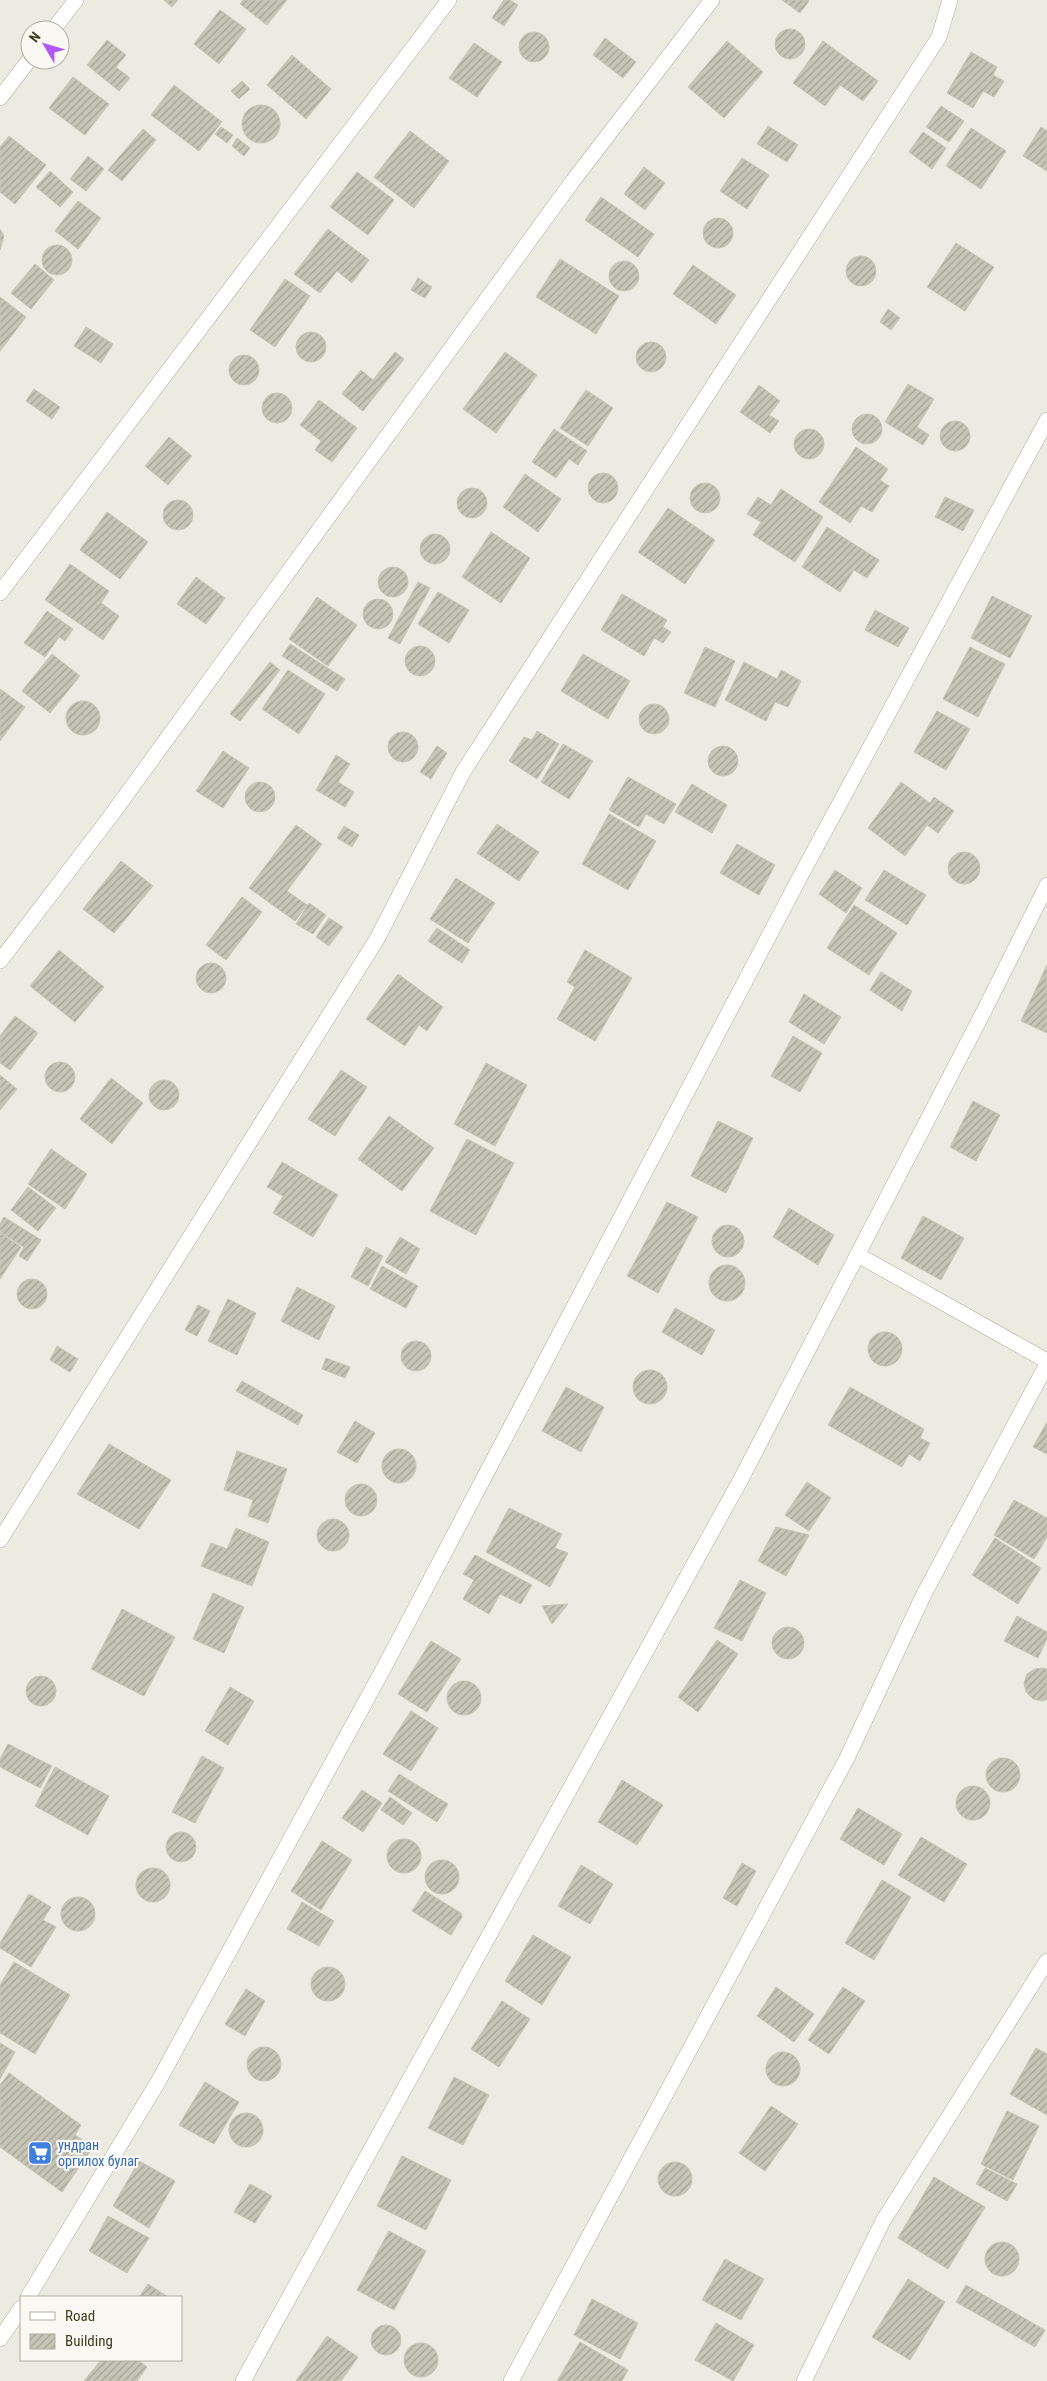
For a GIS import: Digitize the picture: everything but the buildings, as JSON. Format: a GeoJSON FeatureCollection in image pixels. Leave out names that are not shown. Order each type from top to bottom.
{"type":"FeatureCollection","features":[{"type":"Feature","properties":{"kind":"street"},"geometry":{"type":"LineString","coordinates":[[61,20],[76,0]]}},
{"type":"Feature","properties":{"kind":"street"},"geometry":{"type":"LineString","coordinates":[[0,592],[449,0]]}},
{"type":"Feature","properties":{"kind":"street"},"geometry":{"type":"LineString","coordinates":[[0,961],[127,792],[572,182],[712,0]]}},
{"type":"Feature","properties":{"kind":"street"},"geometry":{"type":"LineString","coordinates":[[0,1540],[377,939],[463,772],[939,37],[950,0]]}},
{"type":"Feature","properties":{"kind":"street"},"geometry":{"type":"LineString","coordinates":[[0,98],[22,70]]}},
{"type":"Feature","properties":{"kind":"street"},"geometry":{"type":"LineString","coordinates":[[29,2296],[158,2082],[372,1690],[801,875],[1047,420]]}},
{"type":"Feature","properties":{"kind":"street"},"geometry":{"type":"LineString","coordinates":[[243,2381],[741,1479],[1047,885]]}},
{"type":"Feature","properties":{"kind":"street"},"geometry":{"type":"LineString","coordinates":[[511,2381],[847,1758],[924,1594],[1045,1371],[858,1255]]}},
{"type":"Feature","properties":{"kind":"street"},"geometry":{"type":"LineString","coordinates":[[804,2381],[884,2221],[1047,1961]]}},
{"type":"Feature","properties":{"kind":"street"},"geometry":{"type":"LineString","coordinates":[[0,2339],[20,2309]]}},
{"type":"Feature","properties":{"kind":"place","name":"ундран оргилох булаг"},"geometry":{"type":"Point","coordinates":[40,2153]}}]}
